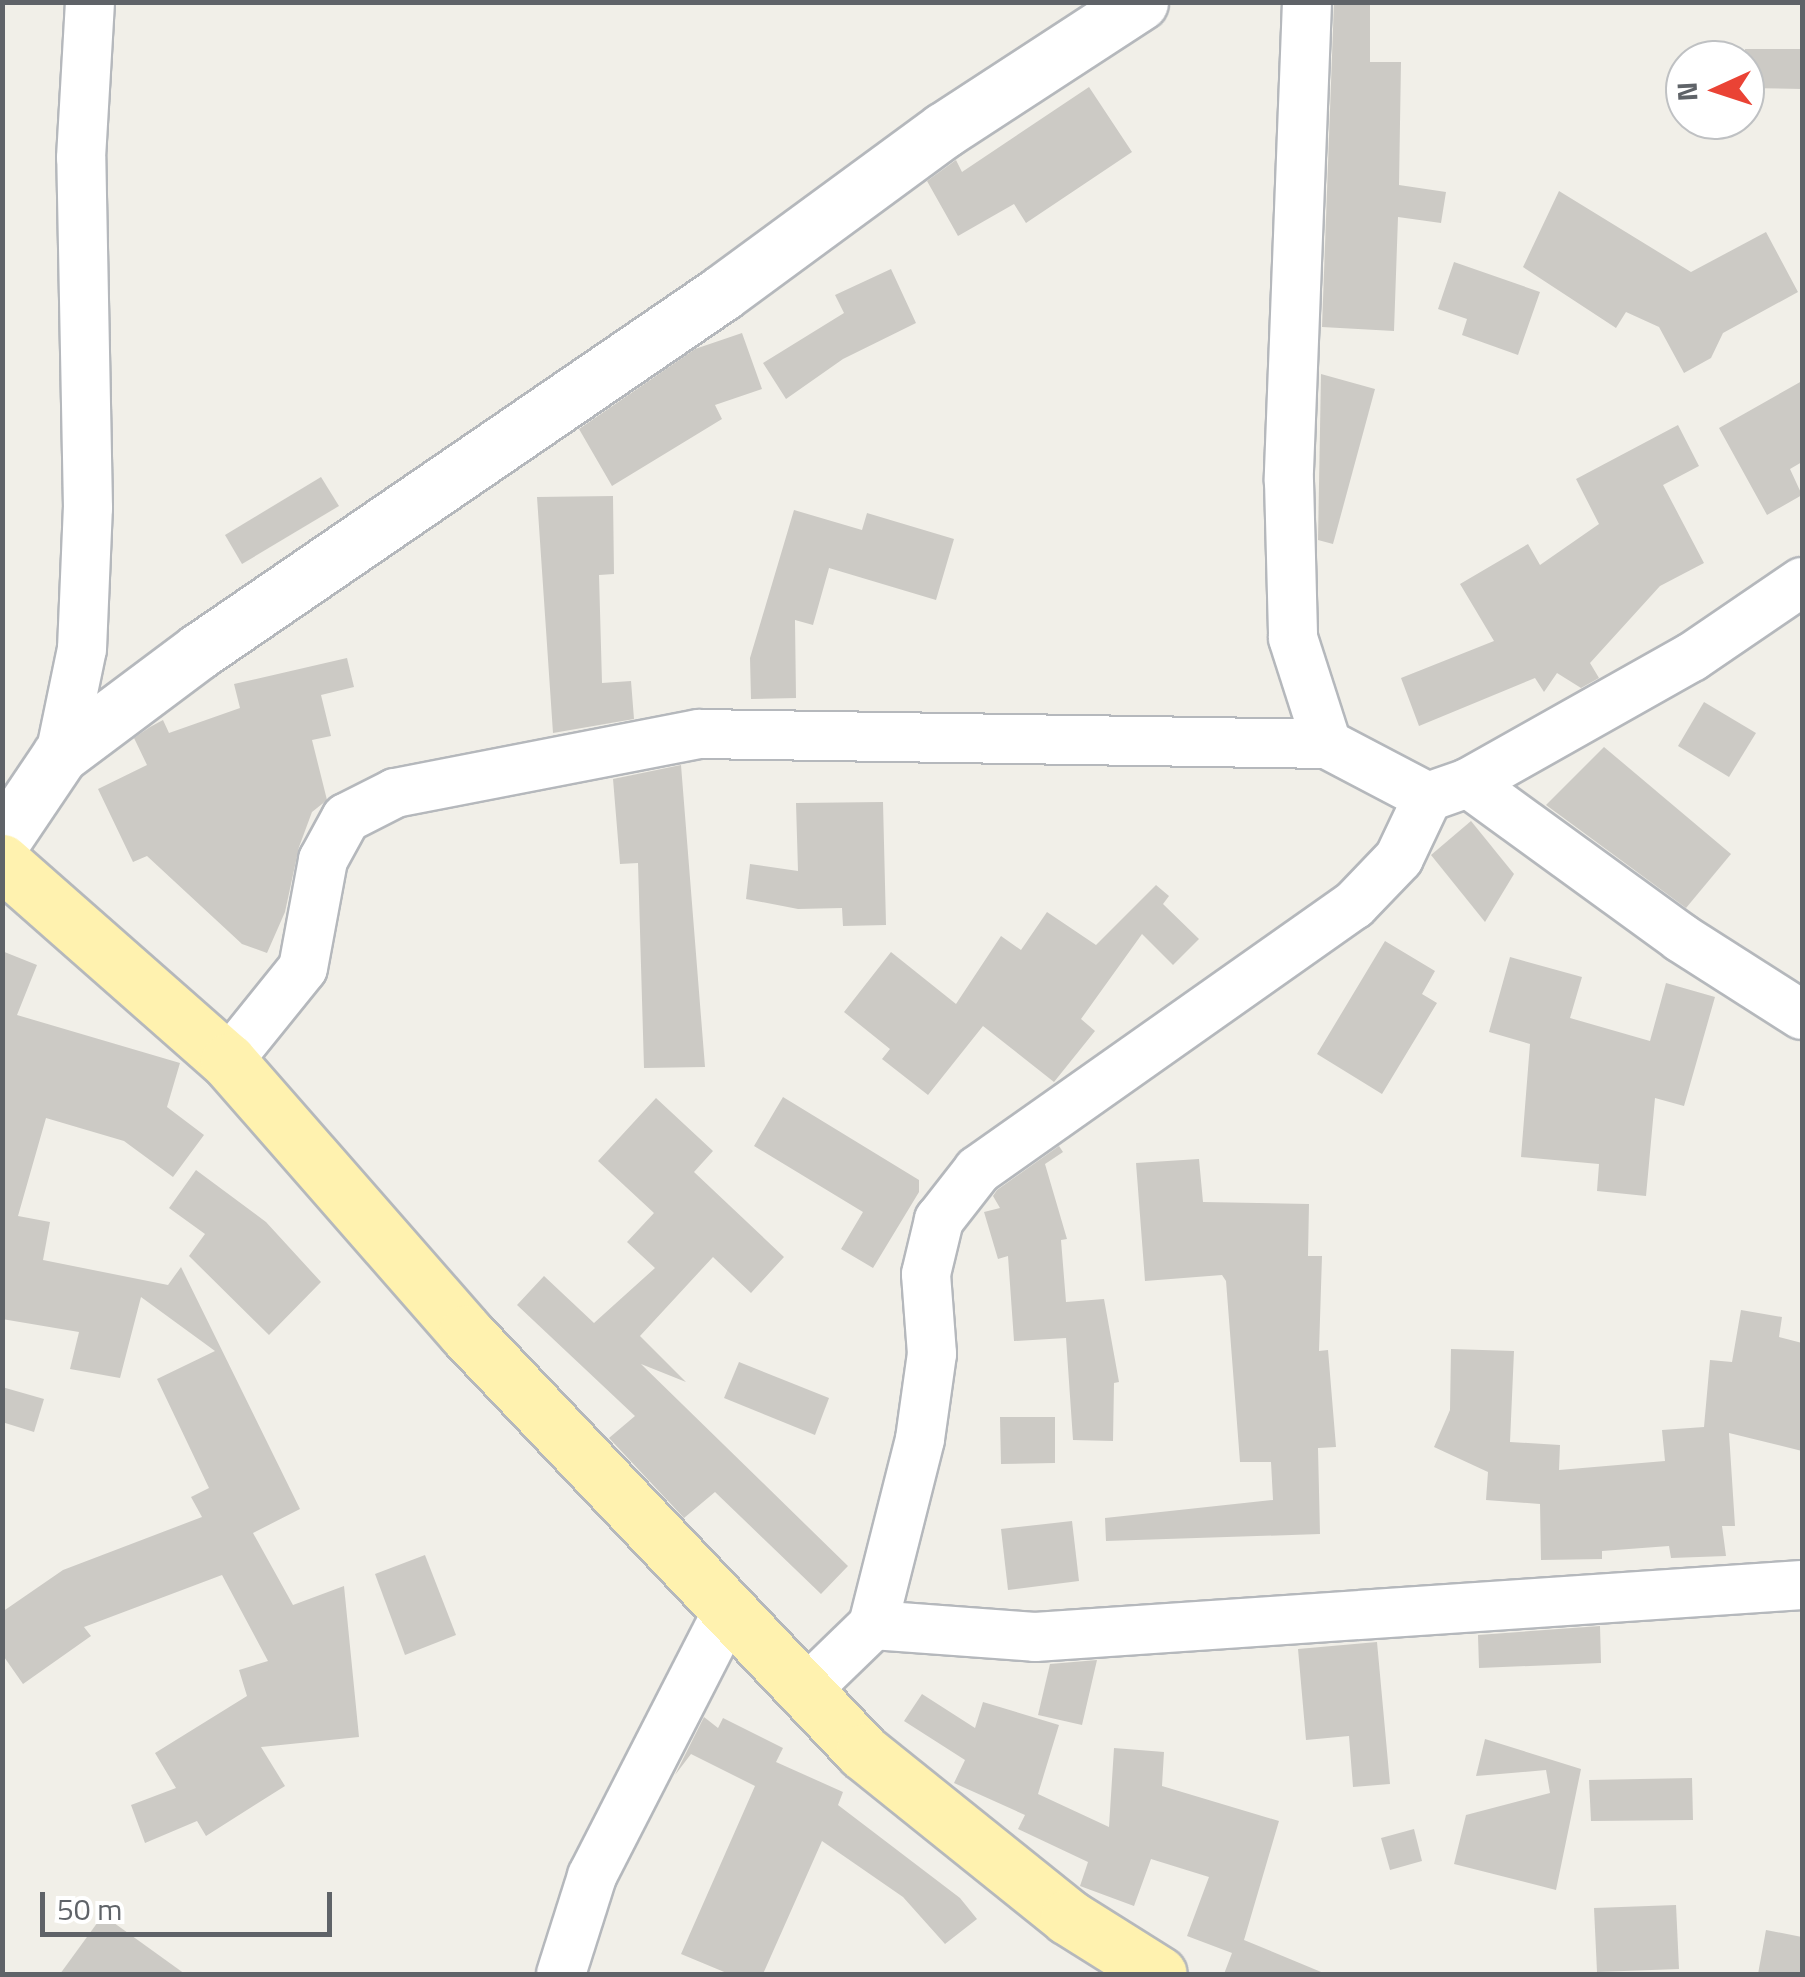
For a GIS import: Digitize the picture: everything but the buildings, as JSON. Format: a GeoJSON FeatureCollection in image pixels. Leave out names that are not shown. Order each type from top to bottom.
{"type":"FeatureCollection","features":[{"type":"Feature","properties":{"kind":"main road"},"geometry":{"type":"LineString","coordinates":[[2,862],[228,1061],[466,1333],[863,1752],[1068,1917],[1159,1974]]}},
{"type":"Feature","properties":{"kind":"street"},"geometry":{"type":"LineString","coordinates":[[60,755],[82,649],[88,508],[80,158],[90,2]]}},
{"type":"Feature","properties":{"kind":"street"},"geometry":{"type":"LineString","coordinates":[[2,841],[60,755],[397,512],[722,293],[944,130],[1140,2]]}},
{"type":"Feature","properties":{"kind":"street"},"geometry":{"type":"LineString","coordinates":[[1307,2],[1298,144],[1293,638],[1327,744]]}},
{"type":"Feature","properties":{"kind":"street"},"geometry":{"type":"LineString","coordinates":[[805,1691],[873,1625],[920,1440],[932,1354],[926,1274],[939,1220],[978,1170],[1354,905],[1399,858],[1448,790],[1692,657],[1802,582]]}},
{"type":"Feature","properties":{"kind":"street"},"geometry":{"type":"LineString","coordinates":[[228,1061],[303,968],[324,860],[346,818],[395,793],[699,734],[1327,744],[1448,790],[1802,1016]]}},
{"type":"Feature","properties":{"kind":"street"},"geometry":{"type":"LineString","coordinates":[[873,1625],[1036,1636],[1802,1584]]}},
{"type":"Feature","properties":{"kind":"street"},"geometry":{"type":"LineString","coordinates":[[560,1974],[592,1876],[728,1610]]}}]}
